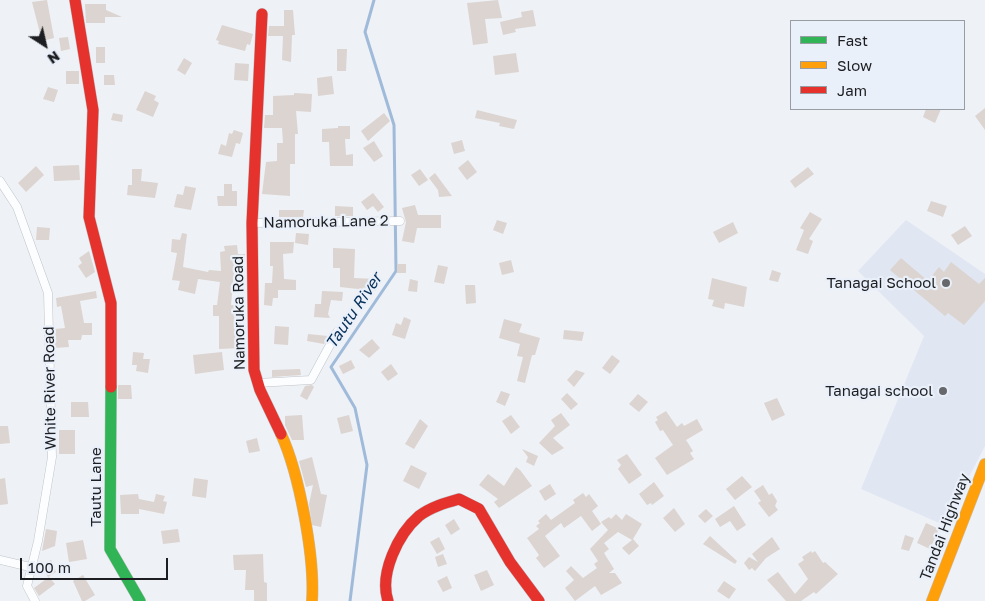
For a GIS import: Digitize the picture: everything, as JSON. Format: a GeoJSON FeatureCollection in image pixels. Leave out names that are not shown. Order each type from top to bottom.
{"type":"FeatureCollection","features":[{"type":"Feature","properties":{"kind":"street","name":"Tautu Lane"},"geometry":{"type":"LineString","coordinates":[[75,0],[93,110],[89,217],[111,302],[110,549],[140,601]]}},
{"type":"Feature","properties":{"kind":"street","name":"Namoruka Road"},"geometry":{"type":"LineString","coordinates":[[262,14],[252,223],[254,364],[257,383],[287,449],[297,484],[314,585],[312,601]]}},
{"type":"Feature","properties":{"kind":"street","name":"White River Road"},"geometry":{"type":"LineString","coordinates":[[0,182],[17,207],[48,293],[52,457],[38,541],[30,567],[27,586],[35,601]]}},
{"type":"Feature","properties":{"kind":"street","name":"Namoruka Lane 2"},"geometry":{"type":"LineString","coordinates":[[252,223],[400,221]]}},
{"type":"Feature","properties":{"kind":"street"},"geometry":{"type":"LineString","coordinates":[[257,383],[311,380],[337,332]]}},
{"type":"Feature","properties":{"kind":"street","name":"Tandai Highway"},"geometry":{"type":"LineString","coordinates":[[932,601],[985,464]]}},
{"type":"Feature","properties":{"kind":"street"},"geometry":{"type":"LineString","coordinates":[[388,601],[385,593],[385,576],[396,551],[414,520],[438,505],[459,498],[479,509],[510,562],[539,601]]}},
{"type":"Feature","properties":{"kind":"street"},"geometry":{"type":"LineString","coordinates":[[0,560],[30,567]]}},
{"type":"Feature","properties":{"kind":"shaded area","name":"Tanagai school"},"geometry":{"type":"Polygon","coordinates":[[[906,220],[985,274],[985,446],[944,525],[861,489],[924,336],[858,271],[906,220]]]}},
{"type":"Feature","properties":{"kind":"building"},"geometry":{"type":"Polygon","coordinates":[[[47,0],[54,38],[42,41],[32,2],[47,0]]]}},
{"type":"Feature","properties":{"kind":"building"},"geometry":{"type":"Polygon","coordinates":[[[498,0],[502,18],[485,19],[488,43],[473,45],[467,3],[498,0]]]}},
{"type":"Feature","properties":{"kind":"building"},"geometry":{"type":"Polygon","coordinates":[[[85,4],[106,4],[106,10],[122,17],[105,17],[105,23],[86,23],[85,4]]]}},
{"type":"Feature","properties":{"kind":"building"},"geometry":{"type":"Polygon","coordinates":[[[284,10],[293,10],[295,35],[292,35],[291,62],[282,60],[283,36],[268,36],[269,26],[284,26],[284,10]]]}},
{"type":"Feature","properties":{"kind":"building"},"geometry":{"type":"Polygon","coordinates":[[[533,10],[536,26],[515,29],[516,32],[503,35],[500,22],[522,17],[521,12],[533,10]]]}},
{"type":"Feature","properties":{"kind":"building"},"geometry":{"type":"Polygon","coordinates":[[[222,25],[253,34],[250,45],[247,44],[245,51],[218,44],[219,41],[216,40],[222,25]]]}},
{"type":"Feature","properties":{"kind":"building"},"geometry":{"type":"Polygon","coordinates":[[[68,37],[70,49],[61,51],[59,38],[68,37]]]}},
{"type":"Feature","properties":{"kind":"building"},"geometry":{"type":"Polygon","coordinates":[[[96,47],[105,47],[105,63],[96,63],[96,47]]]}},
{"type":"Feature","properties":{"kind":"building"},"geometry":{"type":"Polygon","coordinates":[[[337,49],[347,49],[346,71],[337,71],[337,49]]]}},
{"type":"Feature","properties":{"kind":"building"},"geometry":{"type":"Polygon","coordinates":[[[516,53],[519,72],[495,75],[493,56],[516,53]]]}},
{"type":"Feature","properties":{"kind":"building"},"geometry":{"type":"Polygon","coordinates":[[[184,58],[192,63],[185,75],[177,70],[184,58]]]}},
{"type":"Feature","properties":{"kind":"building"},"geometry":{"type":"Polygon","coordinates":[[[235,63],[249,64],[248,81],[234,80],[235,63]]]}},
{"type":"Feature","properties":{"kind":"building"},"geometry":{"type":"Polygon","coordinates":[[[66,71],[79,71],[79,84],[66,84],[66,71]]]}},
{"type":"Feature","properties":{"kind":"building"},"geometry":{"type":"Polygon","coordinates":[[[104,75],[114,75],[115,85],[104,85],[104,75]]]}},
{"type":"Feature","properties":{"kind":"building"},"geometry":{"type":"Polygon","coordinates":[[[332,76],[334,94],[318,96],[317,78],[332,76]]]}},
{"type":"Feature","properties":{"kind":"building"},"geometry":{"type":"Polygon","coordinates":[[[48,87],[58,90],[54,102],[43,99],[48,87]]]}},
{"type":"Feature","properties":{"kind":"building"},"geometry":{"type":"Polygon","coordinates":[[[145,91],[156,96],[154,100],[159,103],[153,117],[136,110],[145,91]]]}},
{"type":"Feature","properties":{"kind":"building"},"geometry":{"type":"Polygon","coordinates":[[[294,93],[312,94],[311,112],[296,111],[298,134],[295,134],[295,164],[290,164],[290,196],[262,194],[266,162],[277,161],[277,143],[283,143],[282,128],[264,128],[265,115],[273,115],[273,96],[294,95],[294,93]]]}},
{"type":"Feature","properties":{"kind":"building"},"geometry":{"type":"Polygon","coordinates":[[[985,108],[985,130],[975,116],[985,108]]]}},
{"type":"Feature","properties":{"kind":"building"},"geometry":{"type":"Polygon","coordinates":[[[477,110],[517,120],[514,129],[499,126],[500,123],[475,118],[477,110]]]}},
{"type":"Feature","properties":{"kind":"building"},"geometry":{"type":"Polygon","coordinates":[[[926,110],[941,110],[935,123],[923,117],[926,110]]]}},
{"type":"Feature","properties":{"kind":"building"},"geometry":{"type":"Polygon","coordinates":[[[113,113],[123,115],[122,122],[111,120],[113,113]]]}},
{"type":"Feature","properties":{"kind":"building"},"geometry":{"type":"Polygon","coordinates":[[[384,113],[390,121],[368,141],[361,131],[384,113]]]}},
{"type":"Feature","properties":{"kind":"building"},"geometry":{"type":"Polygon","coordinates":[[[338,126],[350,126],[350,139],[345,139],[346,155],[353,154],[353,166],[330,166],[329,142],[322,142],[322,129],[338,128],[338,126]]]}},
{"type":"Feature","properties":{"kind":"building"},"geometry":{"type":"Polygon","coordinates":[[[234,130],[243,133],[240,144],[236,143],[232,157],[218,154],[221,144],[226,146],[229,133],[232,134],[234,130]]]}},
{"type":"Feature","properties":{"kind":"building"},"geometry":{"type":"Polygon","coordinates":[[[462,140],[465,151],[454,154],[451,143],[462,140]]]}},
{"type":"Feature","properties":{"kind":"building"},"geometry":{"type":"Polygon","coordinates":[[[374,141],[383,156],[374,162],[363,148],[374,141]]]}},
{"type":"Feature","properties":{"kind":"building"},"geometry":{"type":"Polygon","coordinates":[[[468,160],[477,172],[467,180],[458,168],[468,160]]]}},
{"type":"Feature","properties":{"kind":"building"},"geometry":{"type":"Polygon","coordinates":[[[79,165],[80,180],[54,181],[53,166],[79,165]]]}},
{"type":"Feature","properties":{"kind":"building"},"geometry":{"type":"Polygon","coordinates":[[[36,166],[44,175],[26,192],[18,183],[36,166]]]}},
{"type":"Feature","properties":{"kind":"building"},"geometry":{"type":"Polygon","coordinates":[[[808,167],[814,174],[795,188],[790,181],[808,167]]]}},
{"type":"Feature","properties":{"kind":"building"},"geometry":{"type":"Polygon","coordinates":[[[132,169],[142,169],[141,181],[158,183],[155,198],[127,195],[128,185],[132,185],[132,169]]]}},
{"type":"Feature","properties":{"kind":"building"},"geometry":{"type":"Polygon","coordinates":[[[420,169],[428,180],[419,186],[411,175],[420,169]]]}},
{"type":"Feature","properties":{"kind":"building"},"geometry":{"type":"Polygon","coordinates":[[[435,173],[452,196],[439,197],[438,190],[429,178],[435,173]]]}},
{"type":"Feature","properties":{"kind":"building"},"geometry":{"type":"Polygon","coordinates":[[[224,184],[232,184],[232,191],[237,191],[237,206],[218,206],[217,196],[224,196],[224,184]]]}},
{"type":"Feature","properties":{"kind":"building"},"geometry":{"type":"Polygon","coordinates":[[[185,186],[196,188],[191,210],[174,207],[177,194],[183,195],[185,186]]]}},
{"type":"Feature","properties":{"kind":"building"},"geometry":{"type":"Polygon","coordinates":[[[373,193],[384,207],[378,212],[373,206],[367,210],[361,202],[373,193]]]}},
{"type":"Feature","properties":{"kind":"building"},"geometry":{"type":"Polygon","coordinates":[[[931,201],[947,206],[943,217],[927,211],[931,201]]]}},
{"type":"Feature","properties":{"kind":"building"},"geometry":{"type":"Polygon","coordinates":[[[415,205],[418,215],[441,215],[441,228],[417,228],[414,243],[402,241],[406,222],[402,208],[415,205]]]}},
{"type":"Feature","properties":{"kind":"building"},"geometry":{"type":"Polygon","coordinates":[[[335,206],[353,207],[353,216],[335,216],[335,206]]]}},
{"type":"Feature","properties":{"kind":"building"},"geometry":{"type":"Polygon","coordinates":[[[279,210],[304,210],[303,217],[279,217],[279,210]]]}},
{"type":"Feature","properties":{"kind":"building"},"geometry":{"type":"Polygon","coordinates":[[[810,212],[822,219],[809,239],[813,241],[808,254],[796,250],[804,230],[800,228],[810,212]]]}},
{"type":"Feature","properties":{"kind":"building"},"geometry":{"type":"Polygon","coordinates":[[[497,220],[507,223],[503,234],[493,230],[497,220]]]}},
{"type":"Feature","properties":{"kind":"building"},"geometry":{"type":"Polygon","coordinates":[[[733,222],[738,233],[719,243],[713,232],[733,222]]]}},
{"type":"Feature","properties":{"kind":"building"},"geometry":{"type":"Polygon","coordinates":[[[965,226],[972,236],[958,245],[951,235],[965,226]]]}},
{"type":"Feature","properties":{"kind":"building"},"geometry":{"type":"Polygon","coordinates":[[[37,227],[50,228],[49,240],[36,240],[37,227]]]}},
{"type":"Feature","properties":{"kind":"building"},"geometry":{"type":"Polygon","coordinates":[[[182,233],[187,234],[183,267],[208,272],[209,270],[221,271],[220,252],[225,251],[224,246],[237,245],[238,254],[245,254],[245,262],[235,263],[231,305],[242,305],[241,348],[219,349],[219,316],[213,316],[213,305],[217,305],[220,282],[198,279],[195,294],[178,290],[180,281],[172,280],[177,253],[171,252],[172,239],[180,240],[182,233]]]}},
{"type":"Feature","properties":{"kind":"building"},"geometry":{"type":"Polygon","coordinates":[[[296,233],[309,234],[308,245],[295,243],[296,233]]]}},
{"type":"Feature","properties":{"kind":"building"},"geometry":{"type":"Polygon","coordinates":[[[270,242],[294,242],[293,253],[283,254],[284,279],[296,280],[296,290],[278,290],[278,298],[273,298],[272,306],[264,305],[265,283],[272,283],[273,266],[270,266],[270,242]]]}},
{"type":"Feature","properties":{"kind":"building"},"geometry":{"type":"Polygon","coordinates":[[[333,248],[355,249],[354,278],[377,279],[376,291],[340,287],[340,268],[333,268],[333,248]]]}},
{"type":"Feature","properties":{"kind":"building"},"geometry":{"type":"Polygon","coordinates":[[[89,251],[95,272],[86,278],[78,266],[82,263],[79,258],[89,251]]]}},
{"type":"Feature","properties":{"kind":"building"},"geometry":{"type":"Polygon","coordinates":[[[901,258],[928,281],[939,267],[944,272],[951,262],[979,284],[985,278],[985,301],[964,325],[948,313],[945,316],[890,270],[901,258]]]}},
{"type":"Feature","properties":{"kind":"building"},"geometry":{"type":"Polygon","coordinates":[[[511,260],[514,272],[502,275],[499,263],[511,260]]]}},
{"type":"Feature","properties":{"kind":"building"},"geometry":{"type":"Polygon","coordinates":[[[397,264],[406,264],[406,273],[397,273],[397,264]]]}},
{"type":"Feature","properties":{"kind":"building"},"geometry":{"type":"Polygon","coordinates":[[[438,265],[448,267],[444,284],[434,282],[438,265]]]}},
{"type":"Feature","properties":{"kind":"building"},"geometry":{"type":"Polygon","coordinates":[[[772,270],[781,273],[778,282],[769,280],[772,270]]]}},
{"type":"Feature","properties":{"kind":"building"},"geometry":{"type":"Polygon","coordinates":[[[712,278],[747,287],[744,307],[725,303],[724,309],[712,306],[714,300],[708,299],[712,278]]]}},
{"type":"Feature","properties":{"kind":"building"},"geometry":{"type":"Polygon","coordinates":[[[410,279],[418,281],[417,292],[408,291],[410,279]]]}},
{"type":"Feature","properties":{"kind":"building"},"geometry":{"type":"Polygon","coordinates":[[[465,285],[475,285],[476,303],[466,304],[465,285]]]}},
{"type":"Feature","properties":{"kind":"building"},"geometry":{"type":"Polygon","coordinates":[[[96,291],[97,298],[80,301],[84,323],[92,323],[92,335],[82,335],[81,340],[68,340],[69,347],[55,348],[55,329],[65,328],[61,306],[57,307],[56,298],[96,291]]]}},
{"type":"Feature","properties":{"kind":"building"},"geometry":{"type":"Polygon","coordinates":[[[322,291],[343,292],[342,301],[331,300],[328,314],[330,318],[314,317],[315,304],[321,304],[322,291]]]}},
{"type":"Feature","properties":{"kind":"building"},"geometry":{"type":"Polygon","coordinates":[[[404,317],[411,320],[405,339],[392,335],[396,323],[401,325],[404,317]]]}},
{"type":"Feature","properties":{"kind":"building"},"geometry":{"type":"Polygon","coordinates":[[[504,319],[522,324],[519,332],[540,338],[535,355],[532,355],[525,383],[517,381],[523,357],[517,356],[520,344],[499,338],[504,319]]]}},
{"type":"Feature","properties":{"kind":"building"},"geometry":{"type":"Polygon","coordinates":[[[275,326],[289,327],[288,345],[274,344],[275,326]]]}},
{"type":"Feature","properties":{"kind":"building"},"geometry":{"type":"Polygon","coordinates":[[[564,330],[584,332],[582,341],[563,339],[564,330]]]}},
{"type":"Feature","properties":{"kind":"building"},"geometry":{"type":"Polygon","coordinates":[[[308,334],[328,336],[330,334],[324,344],[307,341],[308,334]]]}},
{"type":"Feature","properties":{"kind":"building"},"geometry":{"type":"Polygon","coordinates":[[[372,339],[380,348],[369,358],[359,350],[372,339]]]}},
{"type":"Feature","properties":{"kind":"building"},"geometry":{"type":"Polygon","coordinates":[[[133,352],[144,353],[143,359],[150,359],[148,373],[136,371],[137,365],[132,365],[133,352]]]}},
{"type":"Feature","properties":{"kind":"building"},"geometry":{"type":"Polygon","coordinates":[[[222,352],[224,370],[195,374],[193,355],[222,352]]]}},
{"type":"Feature","properties":{"kind":"building"},"geometry":{"type":"Polygon","coordinates":[[[612,355],[620,361],[610,374],[602,368],[612,355]]]}},
{"type":"Feature","properties":{"kind":"building"},"geometry":{"type":"Polygon","coordinates":[[[351,360],[355,368],[343,374],[339,366],[351,360]]]}},
{"type":"Feature","properties":{"kind":"building"},"geometry":{"type":"Polygon","coordinates":[[[391,364],[398,374],[388,381],[381,372],[391,364]]]}},
{"type":"Feature","properties":{"kind":"building"},"geometry":{"type":"Polygon","coordinates":[[[300,369],[301,375],[272,377],[272,370],[300,369]]]}},
{"type":"Feature","properties":{"kind":"building"},"geometry":{"type":"Polygon","coordinates":[[[576,370],[585,373],[574,387],[567,380],[576,370]]]}},
{"type":"Feature","properties":{"kind":"building"},"geometry":{"type":"Polygon","coordinates":[[[118,385],[131,385],[132,399],[118,399],[118,385]]]}},
{"type":"Feature","properties":{"kind":"building"},"geometry":{"type":"Polygon","coordinates":[[[312,385],[314,387],[307,400],[300,396],[305,386],[312,385]]]}},
{"type":"Feature","properties":{"kind":"building"},"geometry":{"type":"Polygon","coordinates":[[[501,391],[510,394],[505,406],[496,402],[501,391]]]}},
{"type":"Feature","properties":{"kind":"building"},"geometry":{"type":"Polygon","coordinates":[[[567,393],[578,404],[571,410],[561,399],[567,393]]]}},
{"type":"Feature","properties":{"kind":"building"},"geometry":{"type":"Polygon","coordinates":[[[638,394],[648,402],[639,412],[629,404],[638,394]]]}},
{"type":"Feature","properties":{"kind":"building"},"geometry":{"type":"Polygon","coordinates":[[[777,398],[785,415],[772,421],[764,403],[777,398]]]}},
{"type":"Feature","properties":{"kind":"building"},"geometry":{"type":"Polygon","coordinates":[[[71,402],[88,402],[89,417],[71,417],[71,402]]]}},
{"type":"Feature","properties":{"kind":"building"},"geometry":{"type":"Polygon","coordinates":[[[666,411],[677,427],[682,423],[684,426],[697,419],[703,430],[686,440],[693,451],[690,453],[694,459],[667,475],[655,458],[673,445],[663,430],[660,431],[655,422],[658,420],[656,417],[666,411]]]}},
{"type":"Feature","properties":{"kind":"building"},"geometry":{"type":"Polygon","coordinates":[[[561,413],[570,425],[553,438],[564,448],[552,455],[539,443],[555,426],[551,420],[561,413]]]}},
{"type":"Feature","properties":{"kind":"building"},"geometry":{"type":"Polygon","coordinates":[[[302,415],[304,440],[292,440],[285,425],[285,416],[302,415]]]}},
{"type":"Feature","properties":{"kind":"building"},"geometry":{"type":"Polygon","coordinates":[[[349,415],[353,431],[341,434],[337,418],[349,415]]]}},
{"type":"Feature","properties":{"kind":"building"},"geometry":{"type":"Polygon","coordinates":[[[511,415],[520,427],[511,434],[502,421],[511,415]]]}},
{"type":"Feature","properties":{"kind":"building"},"geometry":{"type":"Polygon","coordinates":[[[420,419],[428,426],[414,449],[405,444],[420,419]]]}},
{"type":"Feature","properties":{"kind":"building"},"geometry":{"type":"Polygon","coordinates":[[[0,426],[8,426],[10,443],[0,444],[0,426]]]}},
{"type":"Feature","properties":{"kind":"building"},"geometry":{"type":"Polygon","coordinates":[[[59,430],[75,430],[75,454],[59,454],[59,430]]]}},
{"type":"Feature","properties":{"kind":"building"},"geometry":{"type":"Polygon","coordinates":[[[257,438],[260,451],[249,453],[246,441],[257,438]]]}},
{"type":"Feature","properties":{"kind":"building"},"geometry":{"type":"Polygon","coordinates":[[[522,449],[538,456],[534,466],[526,462],[528,457],[522,449]]]}},
{"type":"Feature","properties":{"kind":"building"},"geometry":{"type":"Polygon","coordinates":[[[627,454],[642,475],[629,484],[618,469],[621,465],[617,460],[627,454]]]}},
{"type":"Feature","properties":{"kind":"building"},"geometry":{"type":"Polygon","coordinates":[[[312,457],[321,494],[327,495],[321,527],[312,525],[309,504],[313,485],[306,487],[299,461],[312,457]]]}},
{"type":"Feature","properties":{"kind":"building"},"geometry":{"type":"Polygon","coordinates":[[[411,465],[427,473],[419,489],[403,481],[411,465]]]}},
{"type":"Feature","properties":{"kind":"building"},"geometry":{"type":"Polygon","coordinates":[[[516,467],[532,486],[499,508],[494,502],[498,499],[479,485],[488,474],[504,486],[516,467]]]}},
{"type":"Feature","properties":{"kind":"building"},"geometry":{"type":"Polygon","coordinates":[[[742,476],[752,487],[735,500],[726,489],[742,476]]]}},
{"type":"Feature","properties":{"kind":"building"},"geometry":{"type":"Polygon","coordinates":[[[5,478],[8,504],[0,505],[0,479],[5,478]]]}},
{"type":"Feature","properties":{"kind":"building"},"geometry":{"type":"Polygon","coordinates":[[[194,478],[208,480],[206,498],[192,496],[194,478]]]}},
{"type":"Feature","properties":{"kind":"building"},"geometry":{"type":"Polygon","coordinates":[[[654,482],[664,496],[652,505],[651,503],[647,505],[639,494],[654,482]]]}},
{"type":"Feature","properties":{"kind":"building"},"geometry":{"type":"Polygon","coordinates":[[[550,484],[556,494],[545,501],[539,491],[550,484]]]}},
{"type":"Feature","properties":{"kind":"building"},"geometry":{"type":"Polygon","coordinates":[[[763,485],[769,495],[772,493],[777,501],[775,506],[778,510],[769,517],[758,503],[761,501],[754,491],[763,485]]]}},
{"type":"Feature","properties":{"kind":"building"},"geometry":{"type":"Polygon","coordinates":[[[583,493],[586,497],[589,494],[598,506],[592,511],[601,524],[592,531],[581,516],[564,528],[561,523],[545,536],[560,556],[544,568],[536,558],[539,555],[527,538],[539,529],[536,526],[540,523],[538,521],[546,514],[551,520],[575,503],[573,500],[583,493]]]}},
{"type":"Feature","properties":{"kind":"building"},"geometry":{"type":"Polygon","coordinates":[[[138,494],[139,499],[154,502],[156,494],[165,496],[163,501],[167,502],[164,514],[139,509],[139,514],[121,514],[120,495],[138,494]]]}},
{"type":"Feature","properties":{"kind":"building"},"geometry":{"type":"Polygon","coordinates":[[[734,506],[746,525],[737,531],[730,521],[720,527],[715,519],[734,506]]]}},
{"type":"Feature","properties":{"kind":"building"},"geometry":{"type":"Polygon","coordinates":[[[674,508],[685,524],[675,532],[663,518],[674,508]]]}},
{"type":"Feature","properties":{"kind":"building"},"geometry":{"type":"Polygon","coordinates":[[[706,509],[713,516],[705,523],[698,516],[706,509]]]}},
{"type":"Feature","properties":{"kind":"building"},"geometry":{"type":"Polygon","coordinates":[[[616,514],[622,520],[626,514],[642,524],[633,539],[639,546],[629,555],[622,548],[632,540],[618,532],[604,543],[609,549],[604,553],[614,569],[609,573],[615,573],[622,583],[601,595],[595,586],[575,601],[565,588],[574,580],[566,571],[571,566],[583,578],[597,568],[594,564],[598,561],[590,549],[608,530],[601,522],[609,517],[611,519],[616,514]]]}},
{"type":"Feature","properties":{"kind":"building"},"geometry":{"type":"Polygon","coordinates":[[[454,519],[460,529],[451,535],[445,525],[454,519]]]}},
{"type":"Feature","properties":{"kind":"building"},"geometry":{"type":"Polygon","coordinates":[[[926,523],[939,529],[930,549],[917,543],[926,523]]]}},
{"type":"Feature","properties":{"kind":"building"},"geometry":{"type":"Polygon","coordinates":[[[46,529],[57,531],[55,546],[42,551],[46,529]]]}},
{"type":"Feature","properties":{"kind":"building"},"geometry":{"type":"Polygon","coordinates":[[[178,529],[180,542],[163,544],[161,531],[178,529]]]}},
{"type":"Feature","properties":{"kind":"building"},"geometry":{"type":"Polygon","coordinates":[[[905,535],[914,538],[909,551],[901,549],[905,535]]]}},
{"type":"Feature","properties":{"kind":"building"},"geometry":{"type":"Polygon","coordinates":[[[710,536],[737,561],[735,564],[703,544],[710,536]]]}},
{"type":"Feature","properties":{"kind":"building"},"geometry":{"type":"Polygon","coordinates":[[[439,537],[445,549],[437,554],[430,542],[439,537]]]}},
{"type":"Feature","properties":{"kind":"building"},"geometry":{"type":"Polygon","coordinates":[[[772,537],[780,549],[766,558],[755,571],[752,568],[749,570],[744,563],[749,557],[758,562],[752,554],[772,537]]]}},
{"type":"Feature","properties":{"kind":"building"},"geometry":{"type":"Polygon","coordinates":[[[83,540],[87,559],[69,562],[66,543],[83,540]]]}},
{"type":"Feature","properties":{"kind":"building"},"geometry":{"type":"Polygon","coordinates":[[[811,551],[812,553],[815,551],[823,563],[825,562],[838,574],[816,594],[814,592],[801,601],[786,601],[767,580],[778,572],[795,594],[808,579],[798,564],[804,560],[802,557],[811,551]]]}},
{"type":"Feature","properties":{"kind":"building"},"geometry":{"type":"Polygon","coordinates":[[[263,554],[264,582],[267,583],[267,601],[254,601],[254,590],[245,590],[246,570],[234,570],[233,555],[263,554]]]}},
{"type":"Feature","properties":{"kind":"building"},"geometry":{"type":"Polygon","coordinates":[[[443,554],[447,564],[438,567],[435,557],[443,554]]]}},
{"type":"Feature","properties":{"kind":"building"},"geometry":{"type":"Polygon","coordinates":[[[51,560],[56,572],[48,577],[41,566],[51,560]]]}},
{"type":"Feature","properties":{"kind":"building"},"geometry":{"type":"Polygon","coordinates":[[[487,570],[494,585],[481,591],[474,575],[487,570]]]}},
{"type":"Feature","properties":{"kind":"building"},"geometry":{"type":"Polygon","coordinates":[[[83,575],[95,595],[85,601],[82,601],[73,581],[83,575]]]}},
{"type":"Feature","properties":{"kind":"building"},"geometry":{"type":"Polygon","coordinates":[[[447,576],[452,588],[443,592],[437,581],[447,576]]]}},
{"type":"Feature","properties":{"kind":"building"},"geometry":{"type":"Polygon","coordinates":[[[49,577],[55,584],[39,596],[34,588],[49,577]]]}},
{"type":"Feature","properties":{"kind":"building"},"geometry":{"type":"Polygon","coordinates":[[[724,581],[736,589],[729,599],[717,591],[724,581]]]}},
{"type":"Feature","properties":{"kind":"waterway","name":"Tautu River"},"geometry":{"type":"LineString","coordinates":[[350,601],[367,465],[355,408],[331,367],[396,271],[394,125],[365,32],[374,0]]}},
{"type":"Feature","properties":{"kind":"traffic: fast"},"geometry":{"type":"LineString","coordinates":[[111,387],[110,549],[140,601]]}},
{"type":"Feature","properties":{"kind":"traffic: slow"},"geometry":{"type":"LineString","coordinates":[[281,434],[300,492],[311,562],[312,601]]}},
{"type":"Feature","properties":{"kind":"traffic: slow"},"geometry":{"type":"LineString","coordinates":[[932,601],[985,464]]}},
{"type":"Feature","properties":{"kind":"traffic: jam"},"geometry":{"type":"LineString","coordinates":[[75,0],[93,110],[89,217],[111,303],[111,387]]}},
{"type":"Feature","properties":{"kind":"traffic: jam"},"geometry":{"type":"LineString","coordinates":[[262,14],[252,223],[254,370],[260,390],[281,434]]}},
{"type":"Feature","properties":{"kind":"traffic: jam"},"geometry":{"type":"LineString","coordinates":[[388,601],[386,590],[388,567],[404,533],[419,516],[438,506],[459,499],[479,509],[510,562],[539,601]]}},
{"type":"Feature","properties":{"kind":"place","name":"Tanagai School"},"geometry":{"type":"Point","coordinates":[946,283]}},
{"type":"Feature","properties":{"kind":"place","name":"Tanagai school"},"geometry":{"type":"Point","coordinates":[943,391]}}]}
